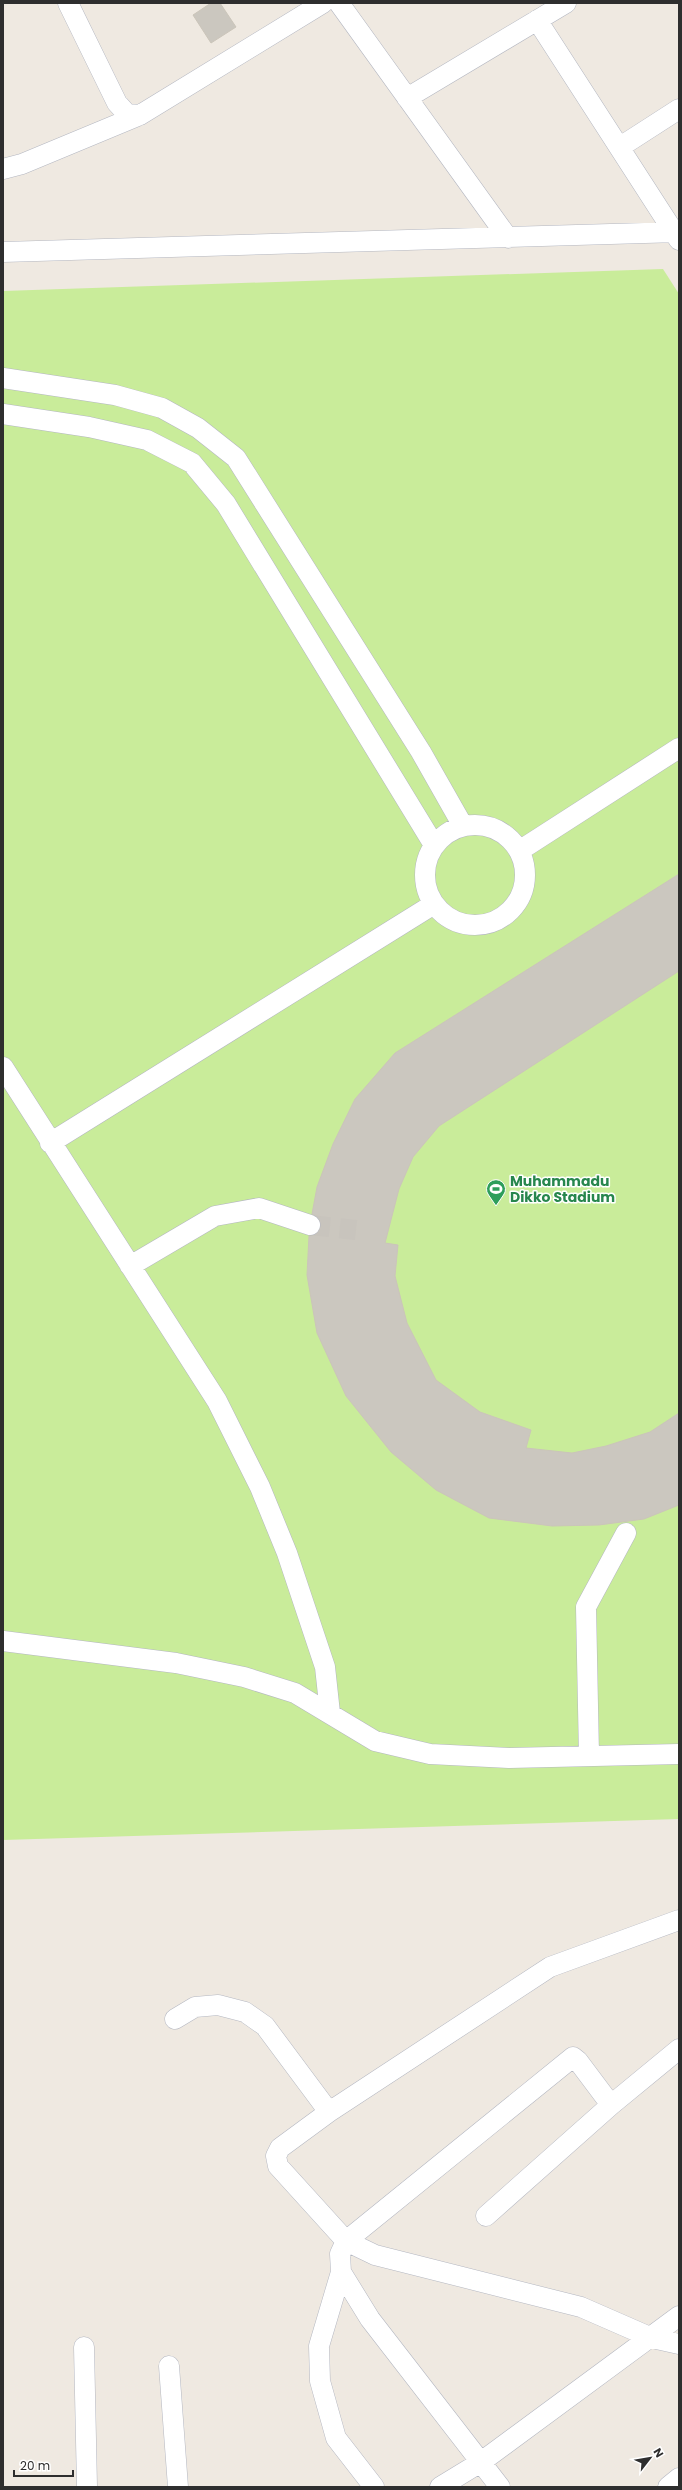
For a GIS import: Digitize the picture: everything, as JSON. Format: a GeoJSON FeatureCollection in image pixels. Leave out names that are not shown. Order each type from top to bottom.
{"type":"FeatureCollection","features":[{"type":"Feature","properties":{"kind":"street"},"geometry":{"type":"LineString","coordinates":[[68,3],[117,103],[127,114],[140,115]]}},
{"type":"Feature","properties":{"kind":"street"},"geometry":{"type":"LineString","coordinates":[[3,169],[22,164],[140,115],[323,3]]}},
{"type":"Feature","properties":{"kind":"street"},"geometry":{"type":"LineString","coordinates":[[339,3],[508,238]]}},
{"type":"Feature","properties":{"kind":"street"},"geometry":{"type":"LineString","coordinates":[[407,98],[566,3]]}},
{"type":"Feature","properties":{"kind":"street"},"geometry":{"type":"LineString","coordinates":[[537,20],[678,235]]}},
{"type":"Feature","properties":{"kind":"street"},"geometry":{"type":"LineString","coordinates":[[620,148],[679,109]]}},
{"type":"Feature","properties":{"kind":"street"},"geometry":{"type":"LineString","coordinates":[[3,252],[508,238],[678,235]]}},
{"type":"Feature","properties":{"kind":"street"},"geometry":{"type":"LineString","coordinates":[[3,378],[115,395],[162,408],[198,428],[236,458],[421,752],[463,826]]}},
{"type":"Feature","properties":{"kind":"street"},"geometry":{"type":"LineString","coordinates":[[3,414],[89,427],[147,440],[192,463],[226,504],[434,845]]}},
{"type":"Feature","properties":{"kind":"street"},"geometry":{"type":"LineString","coordinates":[[519,850],[679,748]]}},
{"type":"Feature","properties":{"kind":"street"},"geometry":{"type":"LineString","coordinates":[[476,824],[489,826],[511,840],[519,850],[525,876],[523,888],[518,900],[500,919],[476,925],[464,924],[442,913],[434,904],[428,893],[425,868],[434,845],[447,833],[463,826],[476,824]]}},
{"type":"Feature","properties":{"kind":"street"},"geometry":{"type":"LineString","coordinates":[[50,1143],[434,904]]}},
{"type":"Feature","properties":{"kind":"street"},"geometry":{"type":"LineString","coordinates":[[3,1068],[217,1401],[260,1487],[287,1553],[325,1667],[330,1713]]}},
{"type":"Feature","properties":{"kind":"street"},"geometry":{"type":"LineString","coordinates":[[130,1266],[215,1216],[259,1208],[310,1225]]}},
{"type":"Feature","properties":{"kind":"street"},"geometry":{"type":"LineString","coordinates":[[589,1756],[586,1607],[626,1533]]}},
{"type":"Feature","properties":{"kind":"street"},"geometry":{"type":"LineString","coordinates":[[3,1641],[176,1663],[244,1678],[296,1693],[375,1741],[430,1754],[509,1758],[679,1754]]}},
{"type":"Feature","properties":{"kind":"street"},"geometry":{"type":"LineString","coordinates":[[679,1920],[550,1967],[329,2112],[280,2148],[276,2156],[278,2166],[346,2241],[375,2254],[581,2307],[652,2338],[679,2344]]}},
{"type":"Feature","properties":{"kind":"street"},"geometry":{"type":"LineString","coordinates":[[176,2019],[195,2007],[218,2005],[246,2012],[265,2026],[329,2112]]}},
{"type":"Feature","properties":{"kind":"street"},"geometry":{"type":"LineString","coordinates":[[486,2216],[611,2105],[679,2049]]}},
{"type":"Feature","properties":{"kind":"street"},"geometry":{"type":"LineString","coordinates":[[374,2487],[336,2438],[320,2381],[319,2346],[341,2272],[340,2254],[346,2241],[573,2057],[578,2061],[611,2105]]}},
{"type":"Feature","properties":{"kind":"street"},"geometry":{"type":"LineString","coordinates":[[341,2272],[370,2319],[500,2487]]}},
{"type":"Feature","properties":{"kind":"street"},"geometry":{"type":"LineString","coordinates":[[440,2487],[481,2462],[652,2338],[679,2316]]}},
{"type":"Feature","properties":{"kind":"street"},"geometry":{"type":"LineString","coordinates":[[84,2346],[87,2487]]}},
{"type":"Feature","properties":{"kind":"street"},"geometry":{"type":"LineString","coordinates":[[169,2366],[178,2487]]}},
{"type":"Feature","properties":{"kind":"street"},"geometry":{"type":"LineString","coordinates":[[668,2487],[679,2478]]}},
{"type":"Feature","properties":{"kind":"green space"},"geometry":{"type":"Polygon","coordinates":[[[663,269],[679,294],[679,1819],[3,1840],[3,291],[663,269]]]}},
{"type":"Feature","properties":{"kind":"building"},"geometry":{"type":"Polygon","coordinates":[[[211,3],[220,3],[236,27],[211,43],[193,15],[211,3]]]}},
{"type":"Feature","properties":{"kind":"building"},"geometry":{"type":"Polygon","coordinates":[[[679,874],[679,971],[439,1126],[413,1157],[399,1189],[385,1243],[398,1245],[395,1276],[407,1323],[436,1380],[480,1412],[531,1430],[526,1448],[572,1453],[606,1446],[650,1432],[679,1413],[679,1505],[644,1519],[599,1525],[552,1526],[489,1518],[436,1490],[391,1452],[346,1396],[317,1333],[307,1275],[309,1236],[317,1234],[321,1228],[319,1218],[312,1214],[317,1187],[333,1144],[355,1099],[395,1053],[679,874]]]}},
{"type":"Feature","properties":{"kind":"tunnel"},"geometry":{"type":"LineString","coordinates":[[310,1225],[356,1230]]}},
{"type":"Feature","properties":{"kind":"place","name":"Muhammadu Dikko Stadium"},"geometry":{"type":"Point","coordinates":[496,1206]}}]}
